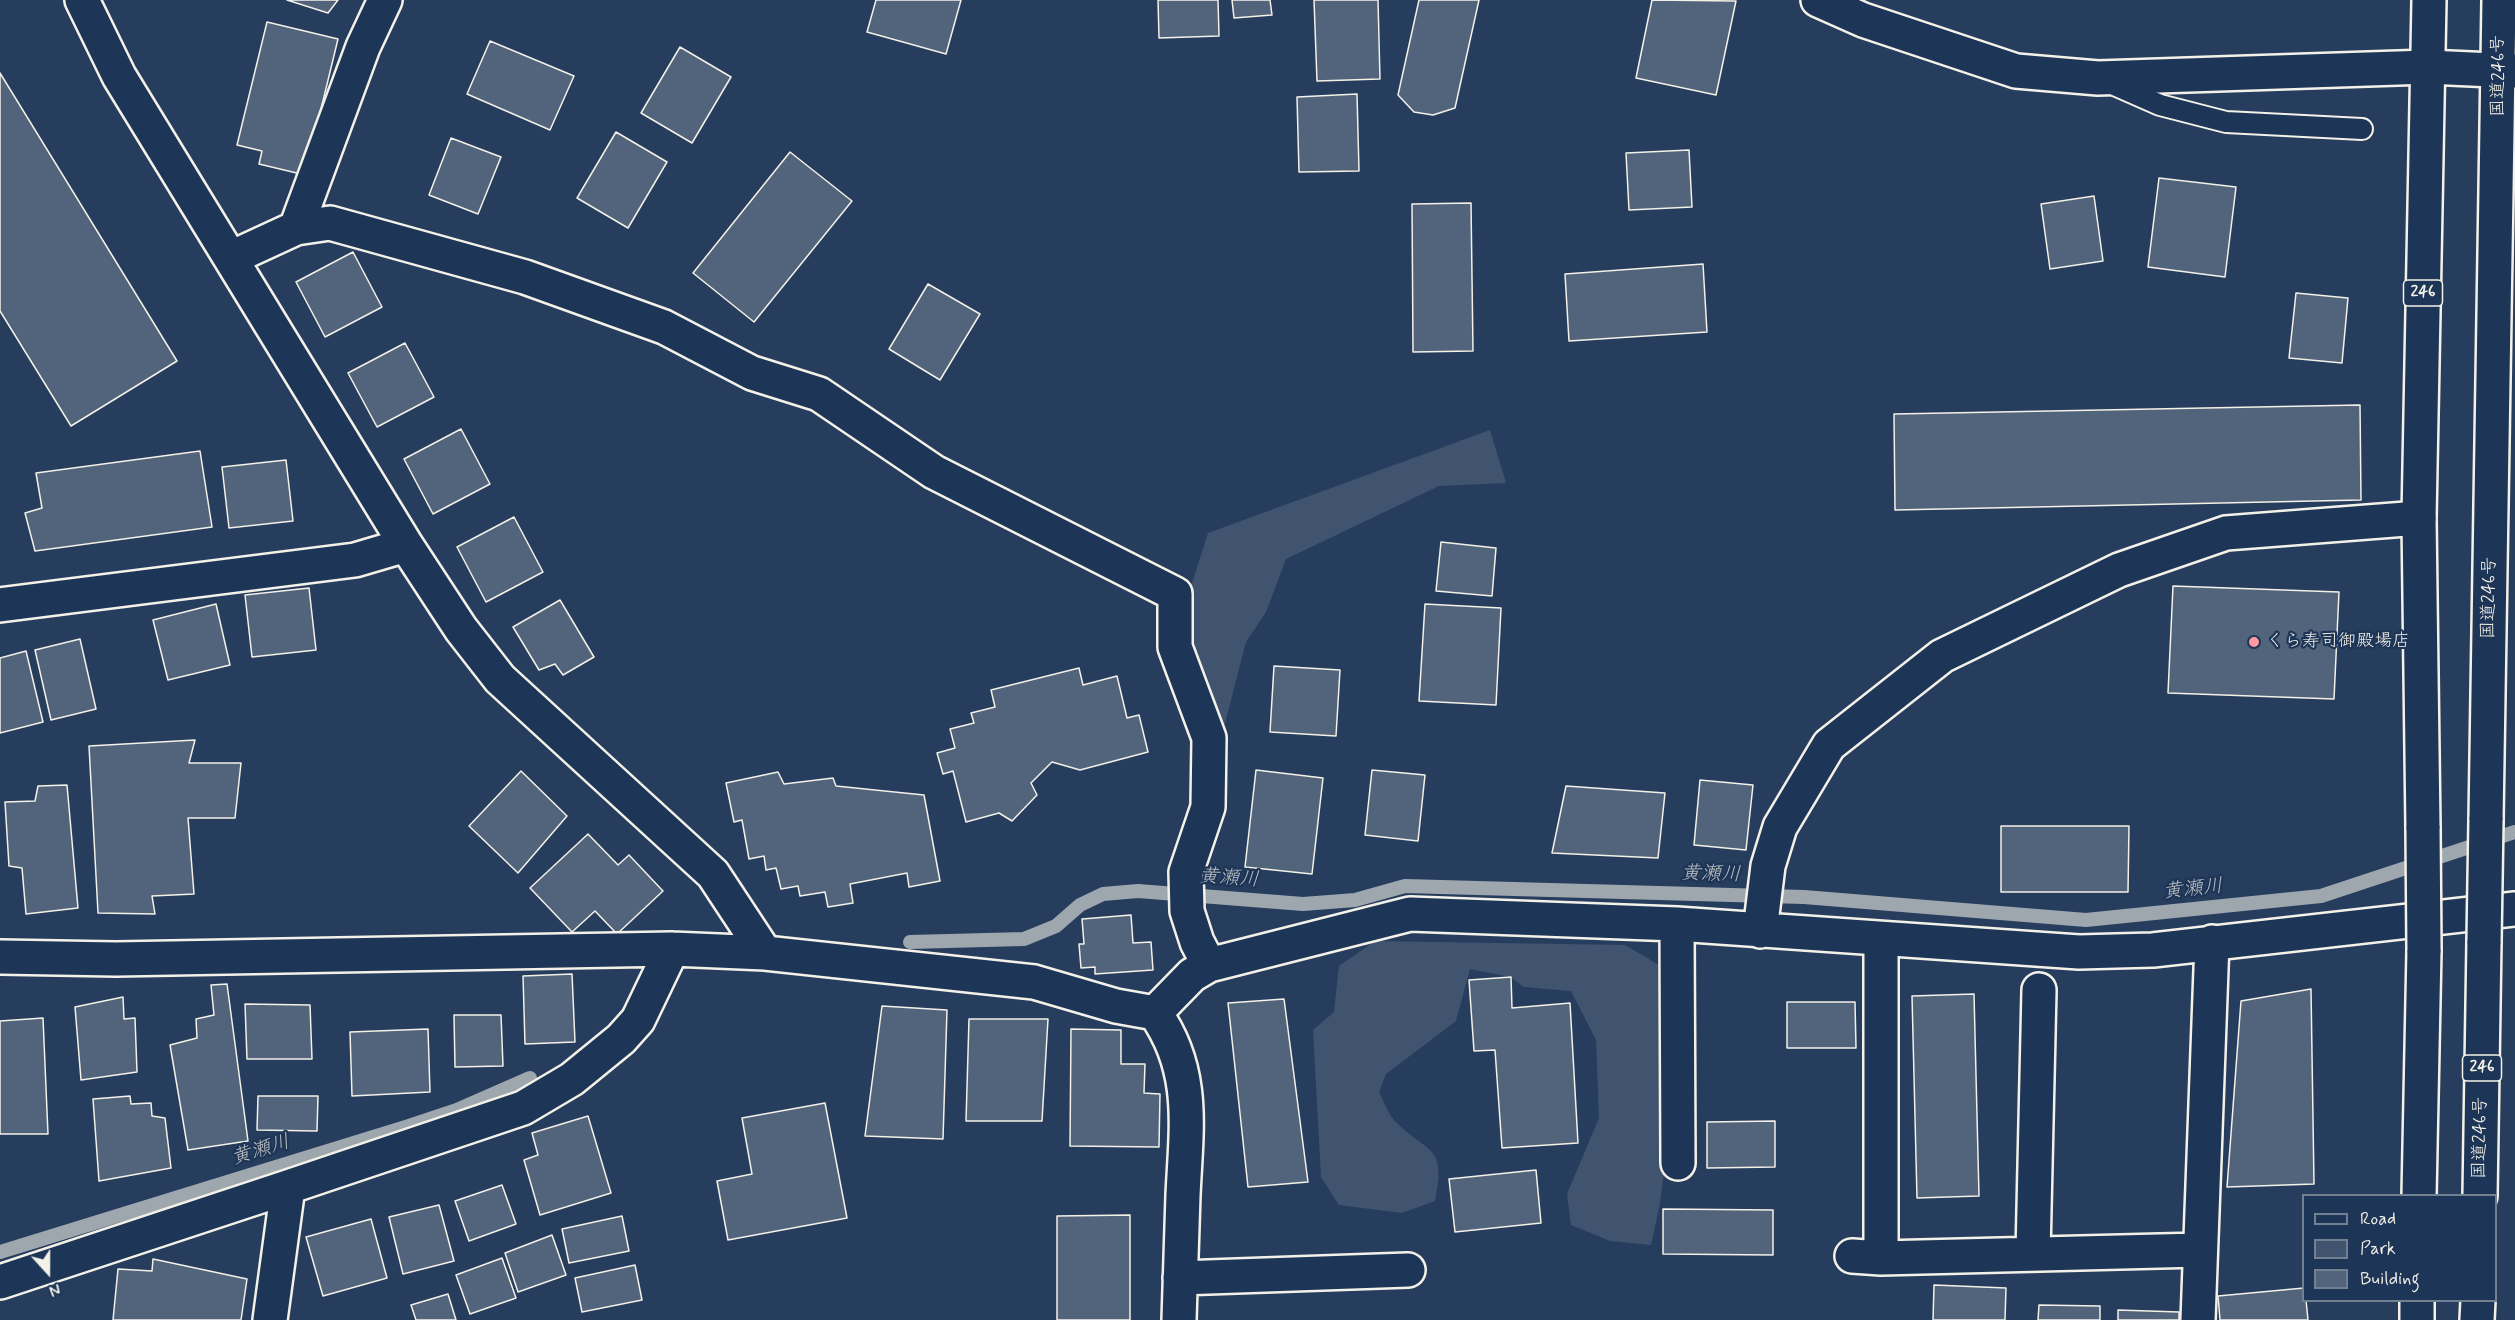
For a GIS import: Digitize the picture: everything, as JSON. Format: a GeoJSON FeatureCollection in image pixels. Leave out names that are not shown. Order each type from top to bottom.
{"type":"FeatureCollection","features":[{"type":"Feature","properties":{"kind":"main road"},"geometry":{"type":"LineString","coordinates":[[82,0],[118,76],[406,545],[461,629],[500,679],[713,874],[765,953]]}},
{"type":"Feature","properties":{"kind":"main road"},"geometry":{"type":"LineString","coordinates":[[296,228],[363,47],[385,0]]}},
{"type":"Feature","properties":{"kind":"main road"},"geometry":{"type":"LineString","coordinates":[[1818,0],[1863,20],[2016,71],[2098,78],[2428,67],[2507,71]]}},
{"type":"Feature","properties":{"kind":"main road","name":"246"},"geometry":{"type":"LineString","coordinates":[[2420,1194],[2424,950],[2419,518],[2429,0]]}},
{"type":"Feature","properties":{"kind":"main road","name":"国道246号"},"geometry":{"type":"LineString","coordinates":[[2480,1194],[2486,820],[2507,71],[2499,0]]}},
{"type":"Feature","properties":{"kind":"main road"},"geometry":{"type":"LineString","coordinates":[[231,258],[296,228],[330,223],[525,277],[664,327],[752,373],[819,394],[934,472],[1175,594],[1175,647],[1209,738],[1208,807],[1186,872],[1187,911],[1203,954],[1192,975],[1155,1013]]}},
{"type":"Feature","properties":{"kind":"main road"},"geometry":{"type":"LineString","coordinates":[[1762,923],[1768,866],[1780,827],[1829,745],[1942,656],[2119,570],[2226,533],[2419,518]]}},
{"type":"Feature","properties":{"kind":"main road"},"geometry":{"type":"LineString","coordinates":[[0,605],[355,560],[406,545]]}},
{"type":"Feature","properties":{"kind":"main road"},"geometry":{"type":"LineString","coordinates":[[1203,954],[1410,914],[1677,924],[1762,923],[1881,939],[2079,952],[2153,951],[2212,942],[2515,909]]}},
{"type":"Feature","properties":{"kind":"main road"},"geometry":{"type":"LineString","coordinates":[[1677,924],[1678,1163]]}},
{"type":"Feature","properties":{"kind":"main road"},"geometry":{"type":"LineString","coordinates":[[1881,939],[1866,1257],[2200,1250]]}},
{"type":"Feature","properties":{"kind":"main road"},"geometry":{"type":"LineString","coordinates":[[2198,1320],[2212,942]]}},
{"type":"Feature","properties":{"kind":"main road"},"geometry":{"type":"LineString","coordinates":[[0,1282],[523,1107],[572,1079],[621,1039],[638,1020],[672,949]]}},
{"type":"Feature","properties":{"kind":"main road"},"geometry":{"type":"LineString","coordinates":[[0,957],[116,959],[672,949],[765,953],[1034,982],[1116,1006],[1155,1013],[1170,1034],[1180,1064],[1187,1105],[1179,1320]]}},
{"type":"Feature","properties":{"kind":"main road"},"geometry":{"type":"LineString","coordinates":[[2033,1253],[2038,990]]}},
{"type":"Feature","properties":{"kind":"main road"},"geometry":{"type":"LineString","coordinates":[[270,1320],[288,1187]]}},
{"type":"Feature","properties":{"kind":"main road"},"geometry":{"type":"LineString","coordinates":[[1180,1278],[1408,1270]]}},
{"type":"Feature","properties":{"kind":"main road"},"geometry":{"type":"LineString","coordinates":[[2417,1302],[2417,1320]]}},
{"type":"Feature","properties":{"kind":"main road"},"geometry":{"type":"LineString","coordinates":[[2477,1320],[2478,1302]]}},
{"type":"Feature","properties":{"kind":"lane"},"geometry":{"type":"LineString","coordinates":[[2098,78],[2160,105],[2226,122],[2362,129]]}},
{"type":"Feature","properties":{"kind":"green space"},"geometry":{"type":"Polygon","coordinates":[[[1490,430],[1506,483],[1439,486],[1286,559],[1266,612],[1246,642],[1223,731],[1189,654],[1186,602],[1208,533],[1490,430]]]}},
{"type":"Feature","properties":{"kind":"green space"},"geometry":{"type":"Polygon","coordinates":[[[1375,941],[1625,945],[1664,968],[1671,1119],[1660,1203],[1651,1245],[1610,1241],[1571,1225],[1567,1194],[1599,1118],[1596,1040],[1571,991],[1524,987],[1510,977],[1470,969],[1456,1021],[1386,1074],[1379,1092],[1393,1118],[1432,1152],[1436,1159],[1438,1182],[1435,1201],[1402,1213],[1339,1205],[1321,1177],[1313,1030],[1334,1012],[1339,966],[1375,941]]]}},
{"type":"Feature","properties":{"kind":"building"},"geometry":{"type":"Polygon","coordinates":[[[287,0],[338,0],[328,13],[287,0]]]}},
{"type":"Feature","properties":{"kind":"building"},"geometry":{"type":"Polygon","coordinates":[[[876,0],[961,0],[946,54],[867,32],[876,0]]]}},
{"type":"Feature","properties":{"kind":"building"},"geometry":{"type":"Polygon","coordinates":[[[1158,0],[1218,0],[1219,36],[1159,38],[1158,0]]]}},
{"type":"Feature","properties":{"kind":"building"},"geometry":{"type":"Polygon","coordinates":[[[1232,0],[1270,0],[1272,15],[1234,18],[1232,0]]]}},
{"type":"Feature","properties":{"kind":"building"},"geometry":{"type":"Polygon","coordinates":[[[1314,0],[1378,0],[1380,79],[1317,81],[1314,0]]]}},
{"type":"Feature","properties":{"kind":"building"},"geometry":{"type":"Polygon","coordinates":[[[1419,0],[1479,0],[1455,108],[1433,115],[1414,112],[1398,95],[1419,0]]]}},
{"type":"Feature","properties":{"kind":"building"},"geometry":{"type":"Polygon","coordinates":[[[1652,0],[1736,1],[1716,95],[1636,78],[1652,0]]]}},
{"type":"Feature","properties":{"kind":"building"},"geometry":{"type":"Polygon","coordinates":[[[267,22],[338,39],[305,175],[259,164],[262,151],[237,145],[267,22]]]}},
{"type":"Feature","properties":{"kind":"building"},"geometry":{"type":"Polygon","coordinates":[[[490,41],[574,76],[550,130],[467,94],[490,41]]]}},
{"type":"Feature","properties":{"kind":"building"},"geometry":{"type":"Polygon","coordinates":[[[680,47],[731,77],[692,143],[641,113],[680,47]]]}},
{"type":"Feature","properties":{"kind":"building"},"geometry":{"type":"Polygon","coordinates":[[[0,73],[177,361],[71,426],[0,311],[0,73]]]}},
{"type":"Feature","properties":{"kind":"building"},"geometry":{"type":"Polygon","coordinates":[[[1357,94],[1359,171],[1299,172],[1297,97],[1357,94]]]}},
{"type":"Feature","properties":{"kind":"building"},"geometry":{"type":"Polygon","coordinates":[[[616,132],[667,162],[628,228],[577,198],[616,132]]]}},
{"type":"Feature","properties":{"kind":"building"},"geometry":{"type":"Polygon","coordinates":[[[451,138],[501,157],[478,214],[429,195],[451,138]]]}},
{"type":"Feature","properties":{"kind":"building"},"geometry":{"type":"Polygon","coordinates":[[[1689,150],[1692,207],[1629,210],[1626,153],[1689,150]]]}},
{"type":"Feature","properties":{"kind":"building"},"geometry":{"type":"Polygon","coordinates":[[[790,152],[852,201],[754,322],[693,273],[790,152]]]}},
{"type":"Feature","properties":{"kind":"building"},"geometry":{"type":"Polygon","coordinates":[[[2159,178],[2236,187],[2225,277],[2148,267],[2159,178]]]}},
{"type":"Feature","properties":{"kind":"building"},"geometry":{"type":"Polygon","coordinates":[[[2094,196],[2103,261],[2050,269],[2041,204],[2094,196]]]}},
{"type":"Feature","properties":{"kind":"building"},"geometry":{"type":"Polygon","coordinates":[[[1471,203],[1473,351],[1413,352],[1412,204],[1471,203]]]}},
{"type":"Feature","properties":{"kind":"building"},"geometry":{"type":"Polygon","coordinates":[[[353,252],[382,307],[325,337],[296,282],[353,252]]]}},
{"type":"Feature","properties":{"kind":"building"},"geometry":{"type":"Polygon","coordinates":[[[1703,264],[1707,332],[1569,341],[1565,274],[1703,264]]]}},
{"type":"Feature","properties":{"kind":"building"},"geometry":{"type":"Polygon","coordinates":[[[928,284],[980,314],[940,380],[889,349],[928,284]]]}},
{"type":"Feature","properties":{"kind":"building"},"geometry":{"type":"Polygon","coordinates":[[[2296,293],[2348,298],[2342,363],[2289,358],[2296,293]]]}},
{"type":"Feature","properties":{"kind":"building"},"geometry":{"type":"Polygon","coordinates":[[[405,343],[434,397],[377,427],[348,373],[405,343]]]}},
{"type":"Feature","properties":{"kind":"building"},"geometry":{"type":"Polygon","coordinates":[[[2360,405],[2361,500],[1895,510],[1894,414],[2360,405]]]}},
{"type":"Feature","properties":{"kind":"building"},"geometry":{"type":"Polygon","coordinates":[[[461,429],[490,484],[433,514],[404,459],[461,429]]]}},
{"type":"Feature","properties":{"kind":"building"},"geometry":{"type":"Polygon","coordinates":[[[200,451],[212,527],[35,551],[25,513],[42,508],[36,473],[200,451]]]}},
{"type":"Feature","properties":{"kind":"building"},"geometry":{"type":"Polygon","coordinates":[[[286,460],[293,521],[229,528],[222,467],[286,460]]]}},
{"type":"Feature","properties":{"kind":"building"},"geometry":{"type":"Polygon","coordinates":[[[514,517],[543,572],[486,602],[457,547],[514,517]]]}},
{"type":"Feature","properties":{"kind":"building"},"geometry":{"type":"Polygon","coordinates":[[[1441,542],[1496,548],[1492,596],[1436,591],[1441,542]]]}},
{"type":"Feature","properties":{"kind":"building","name":"くら寿司御殿場店"},"geometry":{"type":"Polygon","coordinates":[[[2173,586],[2339,592],[2334,699],[2168,693],[2173,586]]]}},
{"type":"Feature","properties":{"kind":"building"},"geometry":{"type":"Polygon","coordinates":[[[309,588],[316,650],[252,657],[245,595],[309,588]]]}},
{"type":"Feature","properties":{"kind":"building"},"geometry":{"type":"Polygon","coordinates":[[[560,600],[594,657],[563,675],[555,664],[539,670],[513,627],[560,600]]]}},
{"type":"Feature","properties":{"kind":"building"},"geometry":{"type":"Polygon","coordinates":[[[216,604],[230,665],[168,680],[153,620],[216,604]]]}},
{"type":"Feature","properties":{"kind":"building"},"geometry":{"type":"Polygon","coordinates":[[[1425,604],[1501,608],[1496,705],[1419,701],[1425,604]]]}},
{"type":"Feature","properties":{"kind":"building"},"geometry":{"type":"Polygon","coordinates":[[[80,639],[96,709],[51,720],[35,650],[80,639]]]}},
{"type":"Feature","properties":{"kind":"building"},"geometry":{"type":"Polygon","coordinates":[[[26,651],[43,722],[0,733],[0,658],[26,651]]]}},
{"type":"Feature","properties":{"kind":"building"},"geometry":{"type":"Polygon","coordinates":[[[1274,666],[1340,670],[1336,736],[1270,732],[1274,666]]]}},
{"type":"Feature","properties":{"kind":"building"},"geometry":{"type":"Polygon","coordinates":[[[1079,668],[1083,685],[1117,676],[1127,718],[1139,715],[1148,752],[1080,770],[1052,762],[1031,783],[1037,795],[1012,821],[999,813],[966,822],[953,771],[943,774],[937,753],[955,748],[950,729],[974,723],[971,713],[995,707],[991,690],[1079,668]]]}},
{"type":"Feature","properties":{"kind":"building"},"geometry":{"type":"Polygon","coordinates":[[[195,740],[189,763],[241,763],[235,818],[188,818],[194,894],[152,896],[155,914],[98,913],[89,746],[195,740]]]}},
{"type":"Feature","properties":{"kind":"building"},"geometry":{"type":"Polygon","coordinates":[[[1256,770],[1323,778],[1312,874],[1245,867],[1256,770]]]}},
{"type":"Feature","properties":{"kind":"building"},"geometry":{"type":"Polygon","coordinates":[[[1372,770],[1425,775],[1418,841],[1365,835],[1372,770]]]}},
{"type":"Feature","properties":{"kind":"building"},"geometry":{"type":"Polygon","coordinates":[[[521,771],[567,816],[518,873],[469,826],[521,771]]]}},
{"type":"Feature","properties":{"kind":"building"},"geometry":{"type":"Polygon","coordinates":[[[778,772],[784,784],[833,778],[836,786],[924,795],[940,881],[909,887],[907,873],[850,884],[853,903],[828,907],[825,892],[800,896],[798,886],[781,889],[776,868],[766,870],[764,856],[749,859],[742,820],[734,822],[726,783],[778,772]]]}},
{"type":"Feature","properties":{"kind":"building"},"geometry":{"type":"Polygon","coordinates":[[[1700,780],[1753,785],[1746,850],[1694,845],[1700,780]]]}},
{"type":"Feature","properties":{"kind":"building"},"geometry":{"type":"Polygon","coordinates":[[[67,785],[78,908],[26,914],[22,868],[9,866],[5,802],[35,801],[38,786],[67,785]]]}},
{"type":"Feature","properties":{"kind":"building"},"geometry":{"type":"Polygon","coordinates":[[[1566,786],[1665,793],[1658,858],[1552,853],[1566,786]]]}},
{"type":"Feature","properties":{"kind":"building"},"geometry":{"type":"Polygon","coordinates":[[[2001,826],[2129,826],[2128,892],[2001,892],[2001,826]]]}},
{"type":"Feature","properties":{"kind":"building"},"geometry":{"type":"Polygon","coordinates":[[[588,834],[618,865],[629,855],[663,891],[617,934],[595,911],[572,932],[530,888],[588,834]]]}},
{"type":"Feature","properties":{"kind":"building"},"geometry":{"type":"Polygon","coordinates":[[[1131,915],[1133,943],[1151,942],[1153,970],[1095,974],[1095,967],[1081,968],[1079,944],[1084,944],[1082,919],[1131,915]]]}},
{"type":"Feature","properties":{"kind":"building"},"geometry":{"type":"Polygon","coordinates":[[[572,974],[575,1042],[525,1044],[523,976],[572,974]]]}},
{"type":"Feature","properties":{"kind":"building"},"geometry":{"type":"Polygon","coordinates":[[[1511,977],[1512,1008],[1570,1003],[1578,1143],[1502,1148],[1495,1050],[1474,1051],[1469,980],[1511,977]]]}},
{"type":"Feature","properties":{"kind":"building"},"geometry":{"type":"Polygon","coordinates":[[[227,984],[248,1141],[188,1150],[170,1045],[197,1038],[196,1019],[214,1015],[211,985],[227,984]]]}},
{"type":"Feature","properties":{"kind":"building"},"geometry":{"type":"Polygon","coordinates":[[[2311,989],[2314,1184],[2227,1187],[2241,1001],[2311,989]]]}},
{"type":"Feature","properties":{"kind":"building"},"geometry":{"type":"Polygon","coordinates":[[[1974,994],[1979,1196],[1917,1198],[1912,996],[1974,994]]]}},
{"type":"Feature","properties":{"kind":"building"},"geometry":{"type":"Polygon","coordinates":[[[123,997],[124,1019],[135,1018],[137,1072],[81,1080],[75,1007],[123,997]]]}},
{"type":"Feature","properties":{"kind":"building"},"geometry":{"type":"Polygon","coordinates":[[[1284,999],[1308,1182],[1248,1187],[1228,1003],[1284,999]]]}},
{"type":"Feature","properties":{"kind":"building"},"geometry":{"type":"Polygon","coordinates":[[[1787,1002],[1855,1002],[1856,1048],[1787,1048],[1787,1002]]]}},
{"type":"Feature","properties":{"kind":"building"},"geometry":{"type":"Polygon","coordinates":[[[245,1004],[310,1005],[312,1059],[247,1059],[245,1004]]]}},
{"type":"Feature","properties":{"kind":"building"},"geometry":{"type":"Polygon","coordinates":[[[882,1006],[947,1010],[943,1139],[865,1136],[882,1006]]]}},
{"type":"Feature","properties":{"kind":"building"},"geometry":{"type":"Polygon","coordinates":[[[454,1015],[501,1015],[503,1066],[455,1067],[454,1015]]]}},
{"type":"Feature","properties":{"kind":"building"},"geometry":{"type":"Polygon","coordinates":[[[43,1018],[48,1134],[0,1134],[0,1021],[43,1018]]]}},
{"type":"Feature","properties":{"kind":"building"},"geometry":{"type":"Polygon","coordinates":[[[969,1019],[1048,1019],[1042,1121],[966,1121],[969,1019]]]}},
{"type":"Feature","properties":{"kind":"building"},"geometry":{"type":"Polygon","coordinates":[[[428,1029],[430,1092],[352,1096],[350,1032],[428,1029]]]}},
{"type":"Feature","properties":{"kind":"building"},"geometry":{"type":"Polygon","coordinates":[[[1071,1029],[1121,1030],[1121,1064],[1145,1064],[1144,1093],[1160,1094],[1159,1147],[1070,1146],[1071,1029]]]}},
{"type":"Feature","properties":{"kind":"building"},"geometry":{"type":"Polygon","coordinates":[[[130,1096],[131,1104],[151,1103],[152,1116],[165,1118],[171,1168],[99,1181],[93,1099],[130,1096]]]}},
{"type":"Feature","properties":{"kind":"building"},"geometry":{"type":"Polygon","coordinates":[[[258,1096],[318,1096],[317,1131],[257,1130],[258,1096]]]}},
{"type":"Feature","properties":{"kind":"building"},"geometry":{"type":"Polygon","coordinates":[[[825,1103],[847,1218],[728,1240],[717,1181],[752,1174],[742,1118],[825,1103]]]}},
{"type":"Feature","properties":{"kind":"building"},"geometry":{"type":"Polygon","coordinates":[[[588,1116],[611,1193],[540,1215],[524,1160],[538,1155],[532,1133],[588,1116]]]}},
{"type":"Feature","properties":{"kind":"building"},"geometry":{"type":"Polygon","coordinates":[[[1775,1121],[1775,1167],[1707,1168],[1707,1122],[1775,1121]]]}},
{"type":"Feature","properties":{"kind":"building"},"geometry":{"type":"Polygon","coordinates":[[[1536,1170],[1541,1223],[1455,1232],[1449,1179],[1536,1170]]]}},
{"type":"Feature","properties":{"kind":"building"},"geometry":{"type":"Polygon","coordinates":[[[502,1185],[516,1224],[469,1241],[455,1201],[502,1185]]]}},
{"type":"Feature","properties":{"kind":"building"},"geometry":{"type":"Polygon","coordinates":[[[439,1205],[454,1261],[403,1274],[389,1217],[439,1205]]]}},
{"type":"Feature","properties":{"kind":"building"},"geometry":{"type":"Polygon","coordinates":[[[1663,1209],[1773,1210],[1773,1255],[1663,1254],[1663,1209]]]}},
{"type":"Feature","properties":{"kind":"building"},"geometry":{"type":"Polygon","coordinates":[[[1130,1215],[1130,1320],[1057,1320],[1057,1216],[1130,1215]]]}},
{"type":"Feature","properties":{"kind":"building"},"geometry":{"type":"Polygon","coordinates":[[[622,1216],[629,1251],[569,1263],[562,1229],[622,1216]]]}},
{"type":"Feature","properties":{"kind":"building"},"geometry":{"type":"Polygon","coordinates":[[[371,1219],[387,1278],[323,1296],[306,1237],[371,1219]]]}},
{"type":"Feature","properties":{"kind":"building"},"geometry":{"type":"Polygon","coordinates":[[[552,1235],[566,1275],[518,1292],[505,1253],[552,1235]]]}},
{"type":"Feature","properties":{"kind":"building"},"geometry":{"type":"Polygon","coordinates":[[[502,1258],[516,1298],[470,1314],[456,1275],[502,1258]]]}},
{"type":"Feature","properties":{"kind":"building"},"geometry":{"type":"Polygon","coordinates":[[[153,1259],[247,1279],[241,1320],[113,1320],[118,1269],[152,1271],[153,1259]]]}},
{"type":"Feature","properties":{"kind":"building"},"geometry":{"type":"Polygon","coordinates":[[[635,1265],[642,1300],[582,1312],[575,1278],[635,1265]]]}},
{"type":"Feature","properties":{"kind":"building"},"geometry":{"type":"Polygon","coordinates":[[[1934,1285],[2006,1288],[2005,1320],[1933,1320],[1934,1285]]]}},
{"type":"Feature","properties":{"kind":"building"},"geometry":{"type":"Polygon","coordinates":[[[2302,1288],[2302,1302],[2306,1302],[2308,1320],[2220,1320],[2218,1296],[2302,1288]]]}},
{"type":"Feature","properties":{"kind":"building"},"geometry":{"type":"Polygon","coordinates":[[[448,1294],[456,1320],[416,1320],[411,1305],[448,1294]]]}},
{"type":"Feature","properties":{"kind":"building"},"geometry":{"type":"Polygon","coordinates":[[[2039,1305],[2100,1306],[2100,1320],[2038,1320],[2039,1305]]]}},
{"type":"Feature","properties":{"kind":"building"},"geometry":{"type":"Polygon","coordinates":[[[2118,1310],[2179,1312],[2179,1320],[2118,1320],[2118,1310]]]}},
{"type":"Feature","properties":{"kind":"waterway","name":"黄瀬川"},"geometry":{"type":"LineString","coordinates":[[910,942],[1024,939],[1056,926],[1080,905],[1103,894],[1138,891],[1303,904],[1355,900],[1405,886],[1804,897],[2086,920],[2321,896],[2515,832]]}},
{"type":"Feature","properties":{"kind":"waterway","name":"黄瀬川"},"geometry":{"type":"LineString","coordinates":[[0,1252],[409,1126],[457,1110],[530,1078]]}},
{"type":"Feature","properties":{"kind":"place","name":"くら寿司御殿場店"},"geometry":{"type":"Point","coordinates":[2254,642]}}]}
